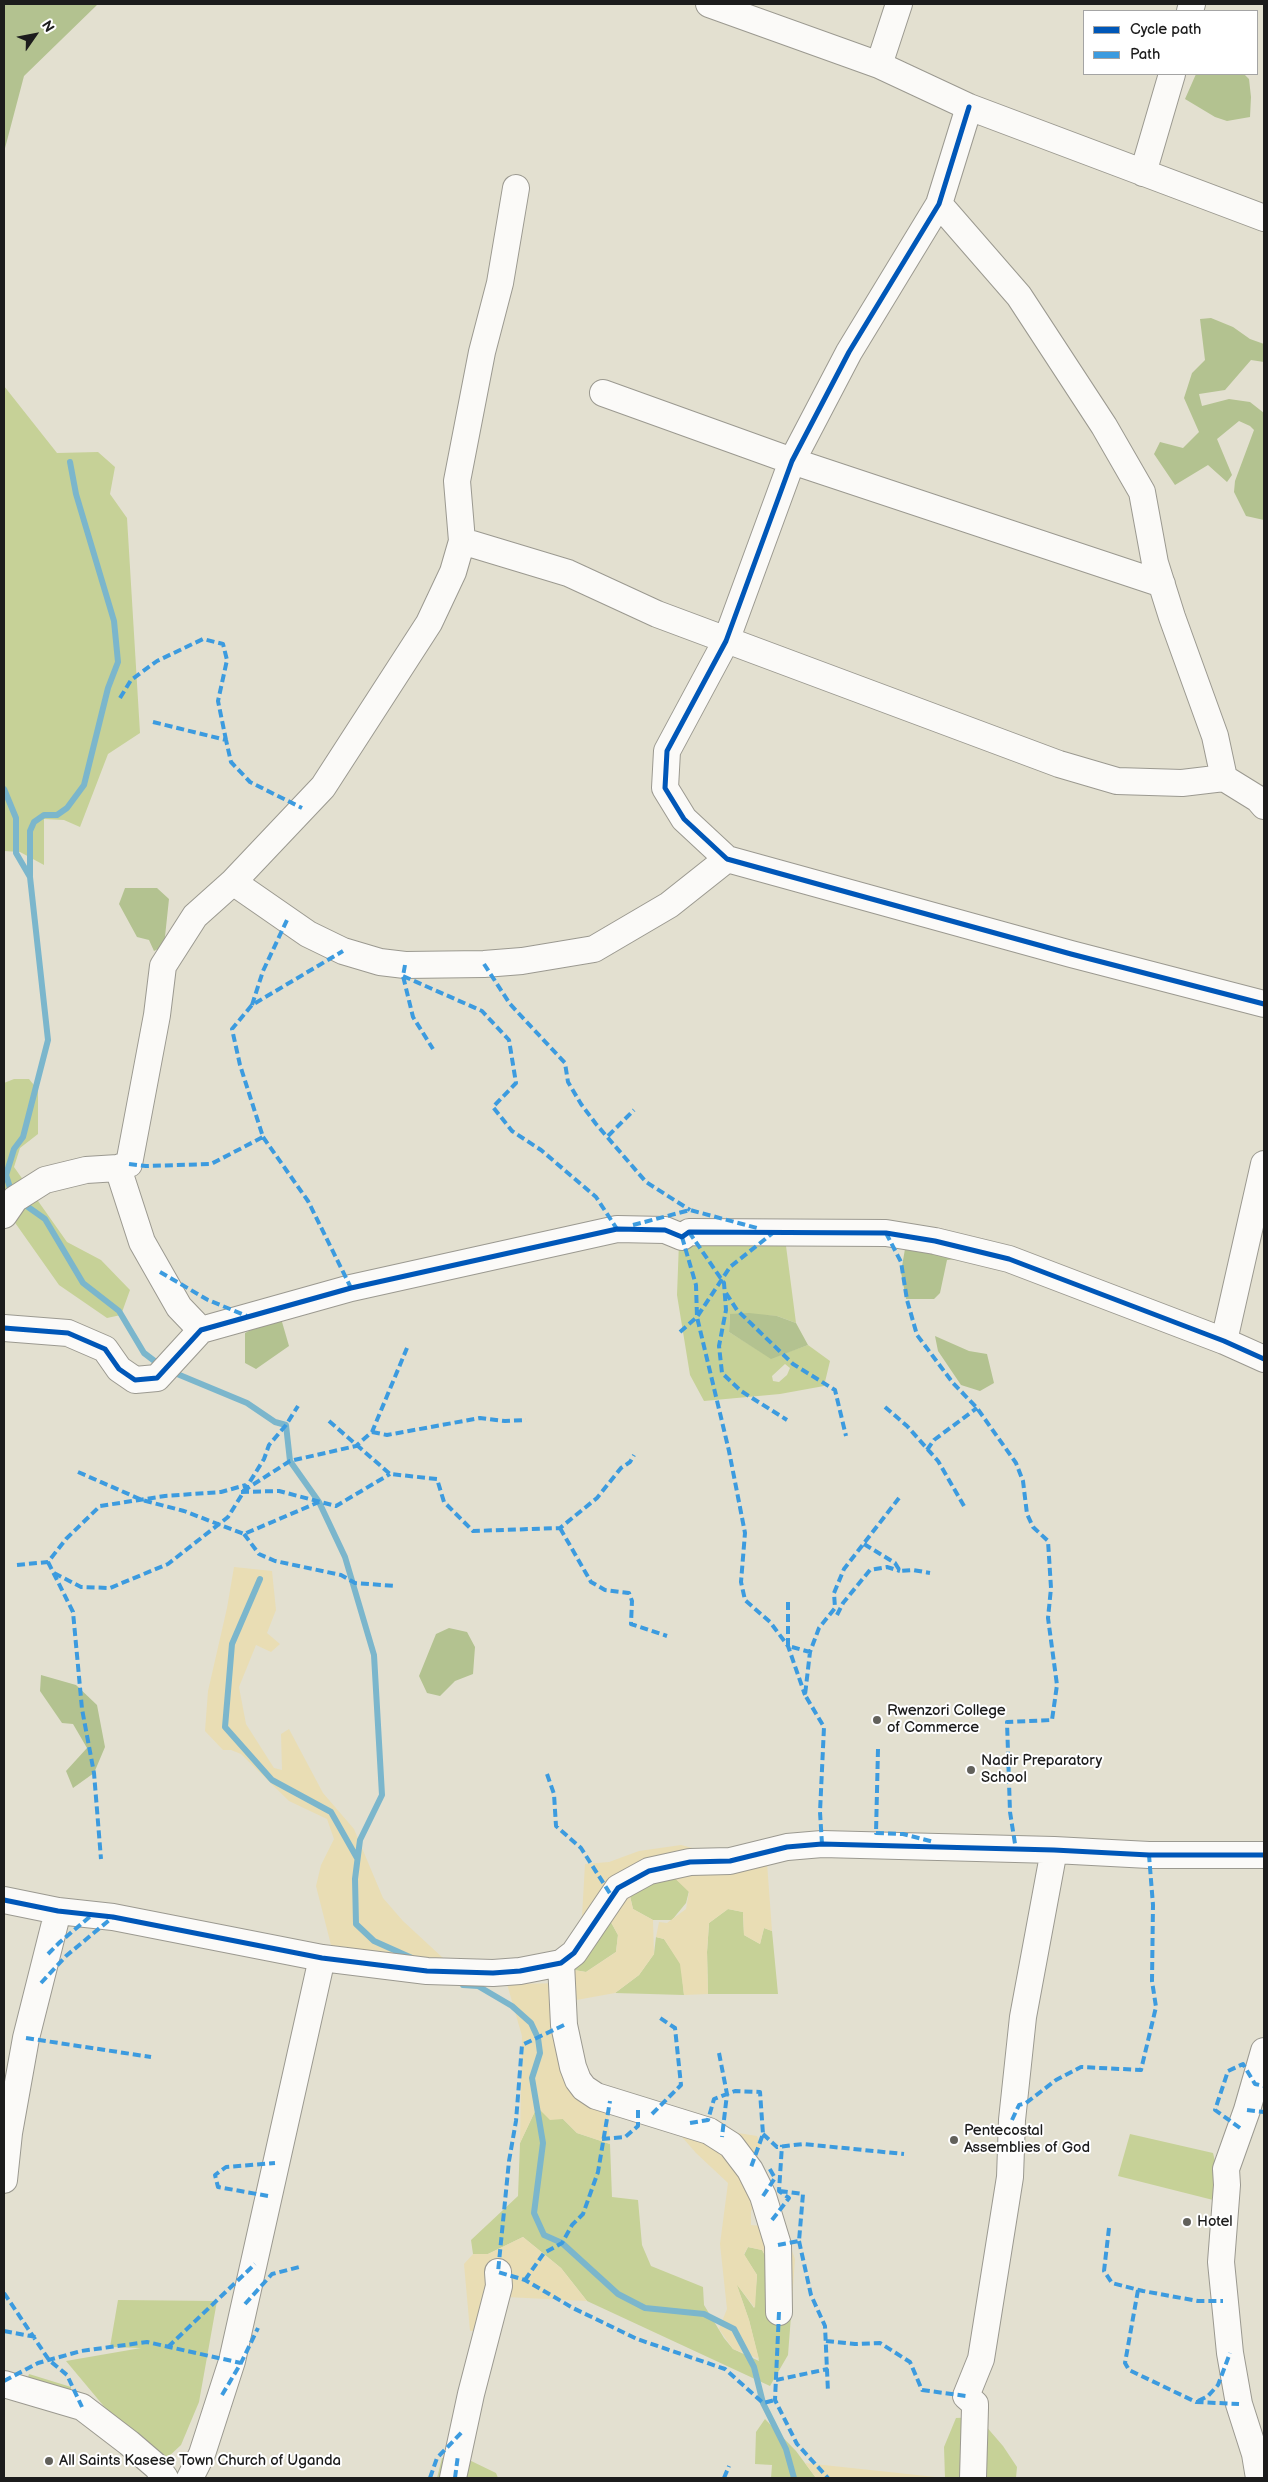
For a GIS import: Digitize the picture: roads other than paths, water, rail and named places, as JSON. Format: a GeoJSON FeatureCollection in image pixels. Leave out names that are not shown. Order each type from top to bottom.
{"type":"FeatureCollection","features":[{"type":"Feature","properties":{"kind":"street"},"geometry":{"type":"LineString","coordinates":[[709,4],[880,65],[969,107],[1264,218]]}},
{"type":"Feature","properties":{"kind":"street"},"geometry":{"type":"LineString","coordinates":[[880,65],[899,4]]}},
{"type":"Feature","properties":{"kind":"street"},"geometry":{"type":"LineString","coordinates":[[1143,173],[1172,75]]}},
{"type":"Feature","properties":{"kind":"street"},"geometry":{"type":"LineString","coordinates":[[969,107],[939,204],[849,352],[792,462],[726,641],[666,751],[665,788],[684,818],[727,859],[1072,954],[1264,1004]]}},
{"type":"Feature","properties":{"kind":"street"},"geometry":{"type":"LineString","coordinates":[[4,1215],[15,1198],[45,1180],[86,1170],[118,1168],[129,1164],[157,1015],[163,966],[195,916],[234,882],[323,787],[429,623],[453,572],[462,541],[457,481],[480,361],[500,283],[516,188]]}},
{"type":"Feature","properties":{"kind":"street"},"geometry":{"type":"LineString","coordinates":[[939,204],[1019,296],[1126,462],[1142,492],[1155,563],[1172,617],[1215,736],[1224,778]]}},
{"type":"Feature","properties":{"kind":"street"},"geometry":{"type":"LineString","coordinates":[[603,393],[792,462],[1162,584]]}},
{"type":"Feature","properties":{"kind":"street"},"geometry":{"type":"LineString","coordinates":[[462,541],[568,572],[657,614],[726,641],[1060,764],[1117,781],[1182,782],[1224,778],[1258,799],[1264,806]]}},
{"type":"Feature","properties":{"kind":"street"},"geometry":{"type":"LineString","coordinates":[[234,882],[308,934],[343,951],[380,962],[405,965],[484,964],[522,961],[594,949],[670,905],[727,859]]}},
{"type":"Feature","properties":{"kind":"street"},"geometry":{"type":"LineString","coordinates":[[1224,1341],[1264,1164]]}},
{"type":"Feature","properties":{"kind":"street"},"geometry":{"type":"LineString","coordinates":[[118,1168],[142,1242],[179,1307],[201,1330]]}},
{"type":"Feature","properties":{"kind":"street"},"geometry":{"type":"LineString","coordinates":[[4,1328],[68,1333],[105,1348],[119,1369],[135,1380],[157,1378],[201,1330],[351,1288],[616,1229],[665,1230],[682,1237],[689,1232],[886,1233],[935,1241],[1009,1259],[1224,1341],[1264,1359]]}},
{"type":"Feature","properties":{"kind":"street"},"geometry":{"type":"LineString","coordinates":[[4,1900],[58,1911],[113,1917],[322,1958],[427,1971],[493,1973],[520,1971],[561,1963],[574,1952],[618,1888],[649,1871],[690,1862],[730,1861],[787,1847],[822,1844],[1054,1850],[1149,1855],[1264,1854]]}},
{"type":"Feature","properties":{"kind":"street"},"geometry":{"type":"LineString","coordinates":[[973,2478],[976,2408],[975,2404],[966,2396],[981,2359],[1010,2177],[1012,2120],[1023,2017],[1054,1850]]}},
{"type":"Feature","properties":{"kind":"street"},"geometry":{"type":"LineString","coordinates":[[4,2180],[9,2133],[26,2038],[58,1911]]}},
{"type":"Feature","properties":{"kind":"street"},"geometry":{"type":"LineString","coordinates":[[190,2478],[202,2454],[232,2361],[322,1958]]}},
{"type":"Feature","properties":{"kind":"street"},"geometry":{"type":"LineString","coordinates":[[561,1963],[564,2025],[572,2066],[584,2088],[596,2096],[709,2130],[731,2144],[750,2170],[763,2196],[778,2245],[780,2312]]}},
{"type":"Feature","properties":{"kind":"street"},"geometry":{"type":"LineString","coordinates":[[1259,2478],[1253,2446],[1240,2404],[1232,2362],[1226,2326],[1221,2262],[1227,2185],[1226,2169],[1253,2093],[1264,2051]]}},
{"type":"Feature","properties":{"kind":"street"},"geometry":{"type":"LineString","coordinates":[[453,2478],[471,2394],[499,2286],[498,2272]]}},
{"type":"Feature","properties":{"kind":"street"},"geometry":{"type":"LineString","coordinates":[[4,2384],[82,2407],[129,2443],[165,2478]]}},
{"type":"Feature","properties":{"kind":"waterway"},"geometry":{"type":"LineString","coordinates":[[30,876],[30,831],[34,822],[44,815],[57,815],[67,808],[84,785],[108,688],[118,662],[114,621],[76,494],[70,462]]}},
{"type":"Feature","properties":{"kind":"waterway"},"geometry":{"type":"LineString","coordinates":[[4,789],[16,818],[16,853],[30,877],[48,1040],[23,1137],[14,1149],[6,1175],[12,1194]]}},
{"type":"Feature","properties":{"kind":"waterway"},"geometry":{"type":"LineString","coordinates":[[21,1202],[45,1219],[83,1283],[119,1311],[144,1353],[161,1366]]}},
{"type":"Feature","properties":{"kind":"waterway"},"geometry":{"type":"LineString","coordinates":[[170,1371],[247,1403],[275,1422],[286,1425],[290,1461],[319,1502],[345,1557],[374,1655],[382,1795],[360,1840],[355,1879],[356,1924],[374,1941],[412,1958]]}},
{"type":"Feature","properties":{"kind":"waterway"},"geometry":{"type":"LineString","coordinates":[[260,1579],[232,1644],[225,1727],[272,1780],[331,1812],[357,1858]]}},
{"type":"Feature","properties":{"kind":"waterway"},"geometry":{"type":"LineString","coordinates":[[463,1985],[478,1986],[512,2006],[531,2023],[538,2038],[540,2053],[532,2078],[543,2143],[534,2213],[544,2235],[562,2243],[618,2294],[645,2308],[704,2314],[734,2329],[754,2367],[763,2403],[786,2449],[794,2478]]}},
{"type":"Feature","properties":{"kind":"place","name":"Rwenzori College of Commerce"},"geometry":{"type":"Point","coordinates":[877,1720]}},
{"type":"Feature","properties":{"kind":"place","name":"Nadir Preparatory School"},"geometry":{"type":"Point","coordinates":[971,1770]}},
{"type":"Feature","properties":{"kind":"place","name":"Pentecostal Assemblies of God"},"geometry":{"type":"Point","coordinates":[954,2140]}},
{"type":"Feature","properties":{"kind":"place","name":"Hotel"},"geometry":{"type":"Point","coordinates":[1187,2222]}},
{"type":"Feature","properties":{"kind":"place","name":"All Saints Kasese Town Church of Uganda"},"geometry":{"type":"Point","coordinates":[49,2461]}}]}
